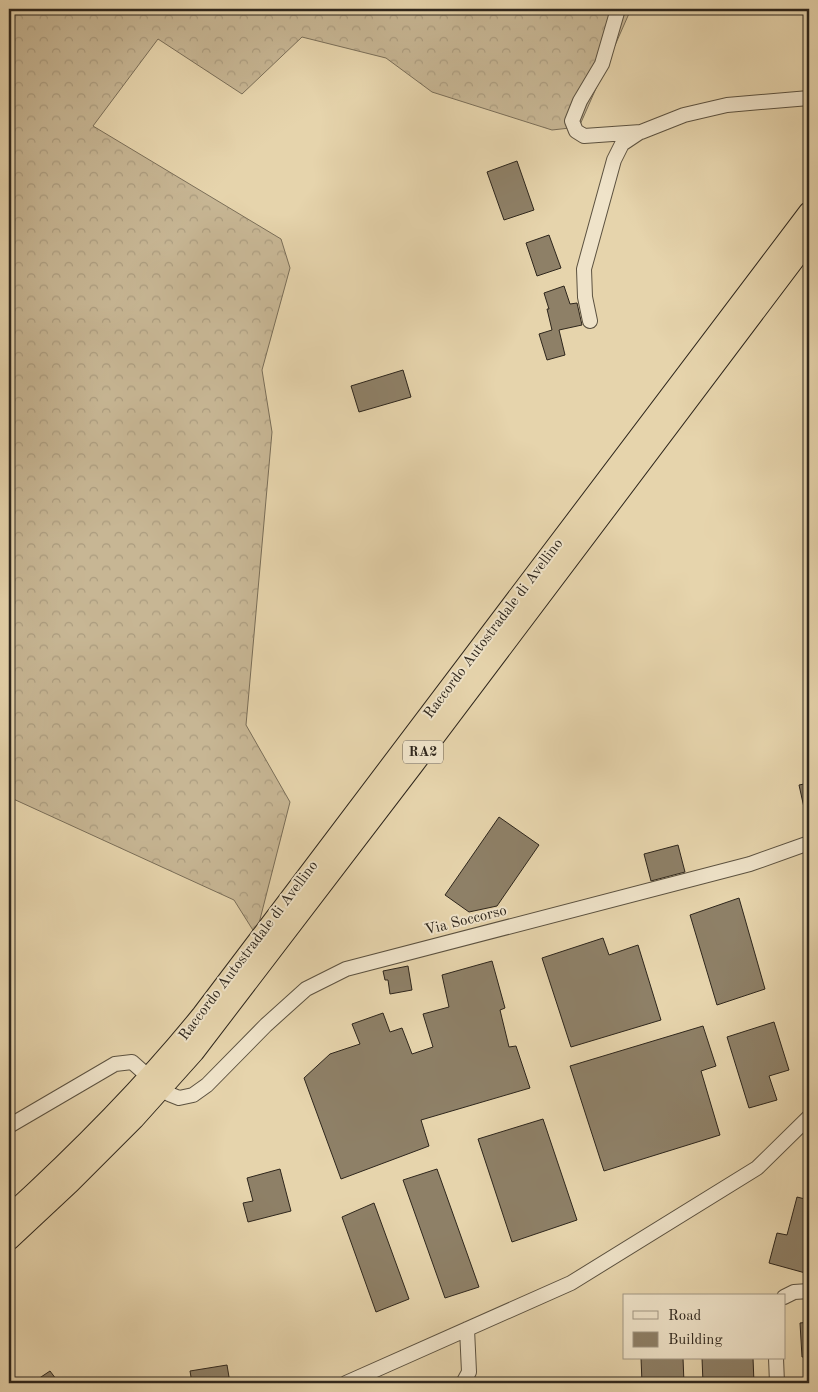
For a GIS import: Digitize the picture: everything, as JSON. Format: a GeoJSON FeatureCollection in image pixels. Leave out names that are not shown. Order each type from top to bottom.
{"type":"FeatureCollection","features":[{"type":"Feature","properties":{"kind":"highway","name":"Raccordo Autostradale di Avellino"},"geometry":{"type":"LineString","coordinates":[[9,1216],[119,1110],[202,1015],[809,212]]}},
{"type":"Feature","properties":{"kind":"highway","name":"Raccordo Autostradale di Avellino"},"geometry":{"type":"LineString","coordinates":[[9,1240],[134,1119],[194,1052],[438,733],[809,240]]}},
{"type":"Feature","properties":{"kind":"street"},"geometry":{"type":"LineString","coordinates":[[618,9],[602,64],[580,101],[572,121],[576,131],[584,136],[641,132]]}},
{"type":"Feature","properties":{"kind":"street"},"geometry":{"type":"LineString","coordinates":[[590,321],[585,297],[584,269],[614,160],[622,144],[641,132],[684,115],[727,105],[809,98]]}},
{"type":"Feature","properties":{"kind":"street","name":"Via Soccorso"},"geometry":{"type":"LineString","coordinates":[[169,1094],[179,1098],[193,1095],[206,1085],[266,1025],[306,989],[346,969],[750,864],[809,843]]}},
{"type":"Feature","properties":{"kind":"street"},"geometry":{"type":"LineString","coordinates":[[9,1126],[114,1064],[132,1062],[141,1070]]}},
{"type":"Feature","properties":{"kind":"street"},"geometry":{"type":"LineString","coordinates":[[346,1383],[571,1283],[756,1168],[809,1117]]}},
{"type":"Feature","properties":{"kind":"street"},"geometry":{"type":"LineString","coordinates":[[786,1295],[794,1292],[809,1291]]}},
{"type":"Feature","properties":{"kind":"street"},"geometry":{"type":"LineString","coordinates":[[464,1383],[469,1372],[467,1329]]}},
{"type":"Feature","properties":{"kind":"street"},"geometry":{"type":"LineString","coordinates":[[776,1360],[777,1383]]}},
{"type":"Feature","properties":{"kind":"green space"},"geometry":{"type":"Polygon","coordinates":[[[9,9],[631,9],[579,127],[552,130],[432,92],[386,58],[302,37],[242,94],[158,39],[93,126],[281,239],[290,268],[262,370],[272,432],[246,725],[290,802],[256,935],[234,900],[9,797],[9,9]]]}},
{"type":"Feature","properties":{"kind":"building"},"geometry":{"type":"Polygon","coordinates":[[[517,161],[534,210],[504,220],[487,172],[517,161]]]}},
{"type":"Feature","properties":{"kind":"building"},"geometry":{"type":"Polygon","coordinates":[[[549,235],[561,268],[537,276],[526,243],[549,235]]]}},
{"type":"Feature","properties":{"kind":"building"},"geometry":{"type":"Polygon","coordinates":[[[564,286],[570,304],[577,303],[582,325],[559,330],[565,355],[547,360],[539,334],[552,330],[547,309],[549,309],[544,293],[564,286]]]}},
{"type":"Feature","properties":{"kind":"building"},"geometry":{"type":"Polygon","coordinates":[[[403,370],[411,397],[359,412],[351,386],[403,370]]]}},
{"type":"Feature","properties":{"kind":"building"},"geometry":{"type":"Polygon","coordinates":[[[809,783],[809,811],[805,812],[799,785],[809,783]]]}},
{"type":"Feature","properties":{"kind":"building"},"geometry":{"type":"Polygon","coordinates":[[[499,817],[539,845],[497,906],[469,912],[445,895],[499,817]]]}},
{"type":"Feature","properties":{"kind":"building"},"geometry":{"type":"Polygon","coordinates":[[[678,845],[685,872],[651,881],[644,854],[678,845]]]}},
{"type":"Feature","properties":{"kind":"building"},"geometry":{"type":"Polygon","coordinates":[[[739,898],[765,989],[717,1005],[690,915],[739,898]]]}},
{"type":"Feature","properties":{"kind":"building"},"geometry":{"type":"Polygon","coordinates":[[[603,938],[609,955],[638,945],[661,1020],[571,1047],[542,958],[603,938]]]}},
{"type":"Feature","properties":{"kind":"building"},"geometry":{"type":"Polygon","coordinates":[[[492,961],[505,1008],[500,1010],[509,1047],[516,1046],[530,1088],[421,1120],[429,1146],[341,1179],[304,1078],[330,1054],[360,1044],[352,1024],[383,1013],[390,1032],[402,1028],[412,1054],[433,1047],[423,1014],[449,1007],[442,975],[492,961]]]}},
{"type":"Feature","properties":{"kind":"building"},"geometry":{"type":"Polygon","coordinates":[[[408,966],[412,990],[390,994],[388,980],[385,980],[383,971],[408,966]]]}},
{"type":"Feature","properties":{"kind":"building"},"geometry":{"type":"Polygon","coordinates":[[[774,1022],[789,1070],[769,1076],[777,1100],[749,1108],[727,1037],[774,1022]]]}},
{"type":"Feature","properties":{"kind":"building"},"geometry":{"type":"Polygon","coordinates":[[[703,1026],[716,1066],[701,1071],[720,1135],[604,1171],[570,1066],[703,1026]]]}},
{"type":"Feature","properties":{"kind":"building"},"geometry":{"type":"Polygon","coordinates":[[[543,1119],[577,1220],[512,1242],[478,1139],[543,1119]]]}},
{"type":"Feature","properties":{"kind":"building"},"geometry":{"type":"Polygon","coordinates":[[[280,1169],[291,1211],[248,1222],[243,1203],[253,1201],[247,1178],[280,1169]]]}},
{"type":"Feature","properties":{"kind":"building"},"geometry":{"type":"Polygon","coordinates":[[[437,1169],[479,1287],[445,1298],[403,1180],[437,1169]]]}},
{"type":"Feature","properties":{"kind":"building"},"geometry":{"type":"Polygon","coordinates":[[[797,1197],[809,1200],[809,1229],[805,1246],[809,1248],[809,1274],[769,1263],[777,1233],[787,1235],[797,1197]]]}},
{"type":"Feature","properties":{"kind":"building"},"geometry":{"type":"Polygon","coordinates":[[[374,1203],[409,1299],[376,1312],[342,1217],[374,1203]]]}},
{"type":"Feature","properties":{"kind":"building"},"geometry":{"type":"Polygon","coordinates":[[[809,1322],[809,1357],[802,1357],[800,1323],[809,1322]]]}},
{"type":"Feature","properties":{"kind":"building"},"geometry":{"type":"Polygon","coordinates":[[[641,1360],[683,1360],[684,1383],[642,1383],[641,1360]]]}},
{"type":"Feature","properties":{"kind":"building"},"geometry":{"type":"Polygon","coordinates":[[[702,1360],[753,1360],[754,1383],[703,1383],[702,1360]]]}},
{"type":"Feature","properties":{"kind":"building"},"geometry":{"type":"Polygon","coordinates":[[[227,1365],[230,1383],[192,1383],[190,1371],[227,1365]]]}},
{"type":"Feature","properties":{"kind":"building"},"geometry":{"type":"Polygon","coordinates":[[[50,1371],[59,1383],[32,1383],[50,1371]]]}}]}
